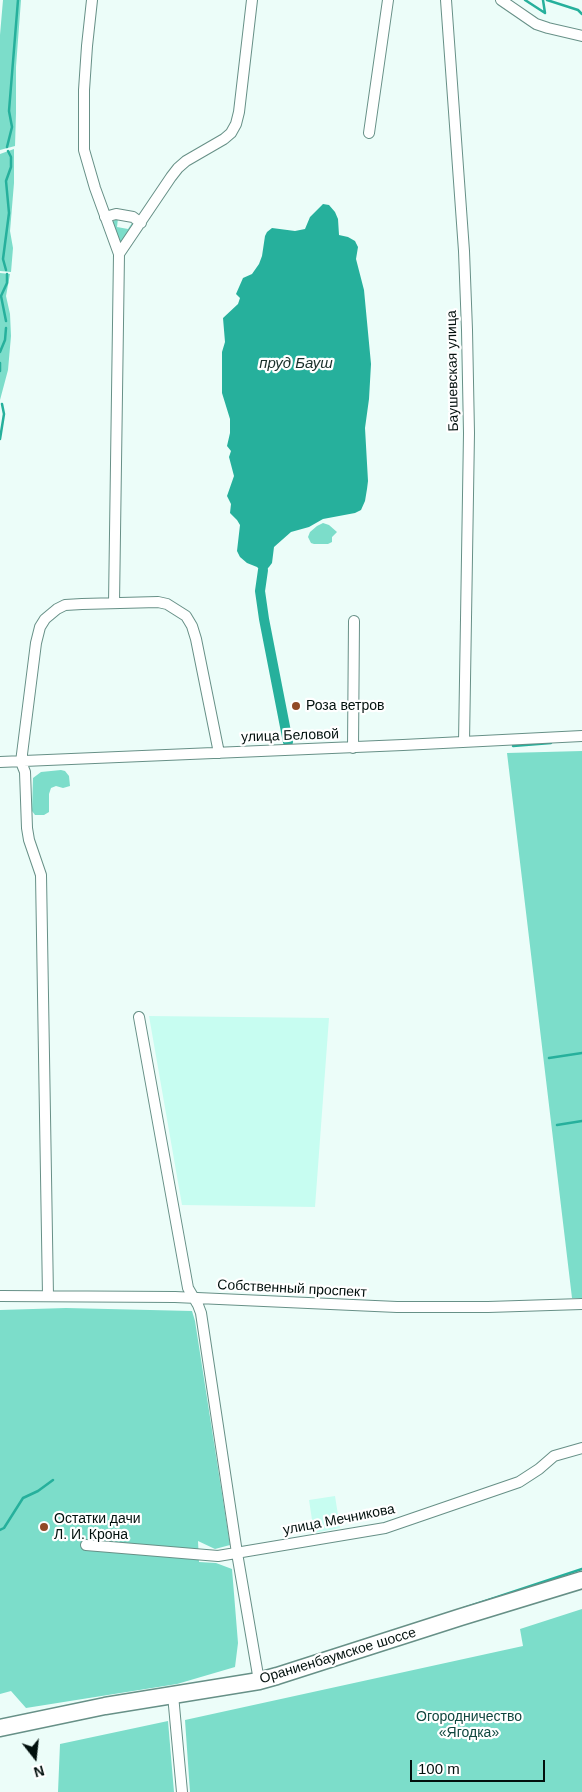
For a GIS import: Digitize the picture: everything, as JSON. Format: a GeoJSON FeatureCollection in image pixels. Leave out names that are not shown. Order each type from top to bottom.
{"type":"FeatureCollection","features":[{"type":"Feature","properties":{"kind":"main road","name":"Ораниенбаумское шоссе"},"geometry":{"type":"LineString","coordinates":[[0,1728],[106,1706],[259,1681],[582,1580]]}},
{"type":"Feature","properties":{"kind":"street"},"geometry":{"type":"LineString","coordinates":[[92,0],[84,90],[84,150],[87,164],[119,254],[114,603]]}},
{"type":"Feature","properties":{"kind":"street"},"geometry":{"type":"LineString","coordinates":[[119,254],[178,168],[186,161],[224,140],[236,124],[252,0]]}},
{"type":"Feature","properties":{"kind":"street"},"geometry":{"type":"LineString","coordinates":[[369,133],[388,0]]}},
{"type":"Feature","properties":{"kind":"street","name":"Баушевская улица"},"geometry":{"type":"LineString","coordinates":[[446,0],[464,251],[467,340],[469,442],[464,742]]}},
{"type":"Feature","properties":{"kind":"street"},"geometry":{"type":"LineString","coordinates":[[501,0],[536,24],[582,36]]}},
{"type":"Feature","properties":{"kind":"street"},"geometry":{"type":"LineString","coordinates":[[105,217],[116,214],[133,217],[141,223]]}},
{"type":"Feature","properties":{"kind":"street"},"geometry":{"type":"LineString","coordinates":[[48,1296],[41,875],[28,840],[26,772],[21,762],[36,643],[40,627],[50,613],[65,606],[158,602],[167,604],[186,616],[192,626],[196,639],[219,753]]}},
{"type":"Feature","properties":{"kind":"street"},"geometry":{"type":"LineString","coordinates":[[353,748],[354,621]]}},
{"type":"Feature","properties":{"kind":"street","name":"улица Беловой"},"geometry":{"type":"LineString","coordinates":[[0,762],[353,748],[582,736]]}},
{"type":"Feature","properties":{"kind":"street"},"geometry":{"type":"LineString","coordinates":[[139,1017],[188,1288],[201,1313],[237,1553],[259,1681]]}},
{"type":"Feature","properties":{"kind":"street","name":"Собственный проспект"},"geometry":{"type":"LineString","coordinates":[[0,1296],[194,1298],[397,1307],[582,1304]]}},
{"type":"Feature","properties":{"kind":"street","name":"улица Мечникова"},"geometry":{"type":"LineString","coordinates":[[86,1544],[218,1556],[385,1528],[519,1482],[554,1456],[582,1448]]}},
{"type":"Feature","properties":{"kind":"street"},"geometry":{"type":"LineString","coordinates":[[173,1695],[182,1792]]}},
{"type":"Feature","properties":{"kind":"shaded area"},"geometry":{"type":"Polygon","coordinates":[[[149,1016],[329,1018],[315,1207],[182,1205],[149,1016]]]}},
{"type":"Feature","properties":{"kind":"shaded area"},"geometry":{"type":"Polygon","coordinates":[[[335,1496],[340,1528],[314,1533],[309,1500],[335,1496]]]}},
{"type":"Feature","properties":{"kind":"green space"},"geometry":{"type":"Polygon","coordinates":[[[3,0],[21,0],[16,67],[15,146],[0,150],[0,35],[3,0]]]}},
{"type":"Feature","properties":{"kind":"green space"},"geometry":{"type":"Polygon","coordinates":[[[14,149],[14,183],[10,231],[13,248],[11,272],[0,271],[0,154],[14,149]]]}},
{"type":"Feature","properties":{"kind":"green space"},"geometry":{"type":"Polygon","coordinates":[[[118,218],[117,227],[128,229],[132,223],[133,225],[121,243],[112,222],[118,218]]]}},
{"type":"Feature","properties":{"kind":"green space"},"geometry":{"type":"Polygon","coordinates":[[[0,273],[10,274],[6,296],[10,314],[11,336],[8,370],[0,400],[0,273]]]}},
{"type":"Feature","properties":{"kind":"green space"},"geometry":{"type":"Polygon","coordinates":[[[323,523],[329,525],[337,532],[332,537],[332,542],[328,544],[311,543],[308,537],[310,532],[323,523]]]}},
{"type":"Feature","properties":{"kind":"green space"},"geometry":{"type":"Polygon","coordinates":[[[582,751],[582,1298],[572,1298],[507,753],[582,751]]]}},
{"type":"Feature","properties":{"kind":"green space"},"geometry":{"type":"Polygon","coordinates":[[[65,771],[69,776],[70,786],[51,788],[49,812],[44,815],[35,815],[32,811],[33,778],[41,772],[65,771]]]}},
{"type":"Feature","properties":{"kind":"green space"},"geometry":{"type":"Polygon","coordinates":[[[66,1308],[192,1311],[230,1545],[215,1549],[198,1541],[199,1562],[216,1563],[232,1569],[238,1643],[235,1667],[177,1684],[26,1708],[11,1691],[0,1694],[0,1310],[66,1308]]]}},
{"type":"Feature","properties":{"kind":"green space","name":"Огородничество «Ягодка»"},"geometry":{"type":"Polygon","coordinates":[[[582,1609],[582,1792],[190,1792],[185,1720],[523,1646],[520,1629],[582,1609]]]}},
{"type":"Feature","properties":{"kind":"green space"},"geometry":{"type":"Polygon","coordinates":[[[168,1721],[174,1792],[58,1792],[60,1744],[168,1721]]]}},
{"type":"Feature","properties":{"kind":"water","name":"пруд Бауш"},"geometry":{"type":"Polygon","coordinates":[[[323,204],[329,205],[335,212],[338,219],[339,235],[355,241],[358,247],[356,259],[364,290],[371,364],[365,428],[368,481],[365,501],[361,510],[355,513],[323,519],[309,527],[291,532],[274,547],[272,563],[269,567],[266,570],[260,570],[247,563],[240,557],[237,551],[240,525],[230,513],[231,504],[227,496],[234,476],[229,457],[231,451],[227,446],[230,433],[230,419],[222,393],[222,352],[225,342],[223,318],[238,304],[240,298],[236,294],[243,278],[252,274],[259,264],[267,232],[272,228],[295,231],[305,229],[310,217],[323,204]]]}},
{"type":"Feature","properties":{"kind":"waterway"},"geometry":{"type":"LineString","coordinates":[[7,147],[12,127],[9,111],[18,0]]}},
{"type":"Feature","properties":{"kind":"waterway"},"geometry":{"type":"LineString","coordinates":[[525,0],[545,13],[543,0]]}},
{"type":"Feature","properties":{"kind":"waterway"},"geometry":{"type":"LineString","coordinates":[[547,0],[578,10],[582,14]]}},
{"type":"Feature","properties":{"kind":"waterway"},"geometry":{"type":"LineString","coordinates":[[6,270],[3,259],[9,213],[6,181],[11,167],[11,157],[8,151]]}},
{"type":"Feature","properties":{"kind":"waterway"},"geometry":{"type":"LineString","coordinates":[[6,321],[1,296],[7,283],[7,274]]}},
{"type":"Feature","properties":{"kind":"waterway"},"geometry":{"type":"LineString","coordinates":[[0,352],[5,340],[6,328]]}},
{"type":"Feature","properties":{"kind":"waterway"},"geometry":{"type":"LineString","coordinates":[[0,363],[0,371]]}},
{"type":"Feature","properties":{"kind":"waterway"},"geometry":{"type":"LineString","coordinates":[[0,439],[4,414],[2,404]]}},
{"type":"Feature","properties":{"kind":"waterway"},"geometry":{"type":"LineString","coordinates":[[263,570],[260,591],[264,619],[288,742]]}},
{"type":"Feature","properties":{"kind":"waterway"},"geometry":{"type":"LineString","coordinates":[[513,746],[551,743]]}},
{"type":"Feature","properties":{"kind":"waterway"},"geometry":{"type":"LineString","coordinates":[[549,1058],[582,1053]]}},
{"type":"Feature","properties":{"kind":"waterway"},"geometry":{"type":"LineString","coordinates":[[557,1125],[582,1121]]}},
{"type":"Feature","properties":{"kind":"waterway"},"geometry":{"type":"LineString","coordinates":[[0,1530],[4,1528],[23,1498],[38,1491],[53,1480]]}},
{"type":"Feature","properties":{"kind":"waterway"},"geometry":{"type":"LineString","coordinates":[[464,1608],[582,1569]]}},
{"type":"Feature","properties":{"kind":"place","name":"Роза ветров"},"geometry":{"type":"Point","coordinates":[296,706]}},
{"type":"Feature","properties":{"kind":"place","name":"Остатки дачи Л. И. Крона"},"geometry":{"type":"Point","coordinates":[44,1527]}}]}
